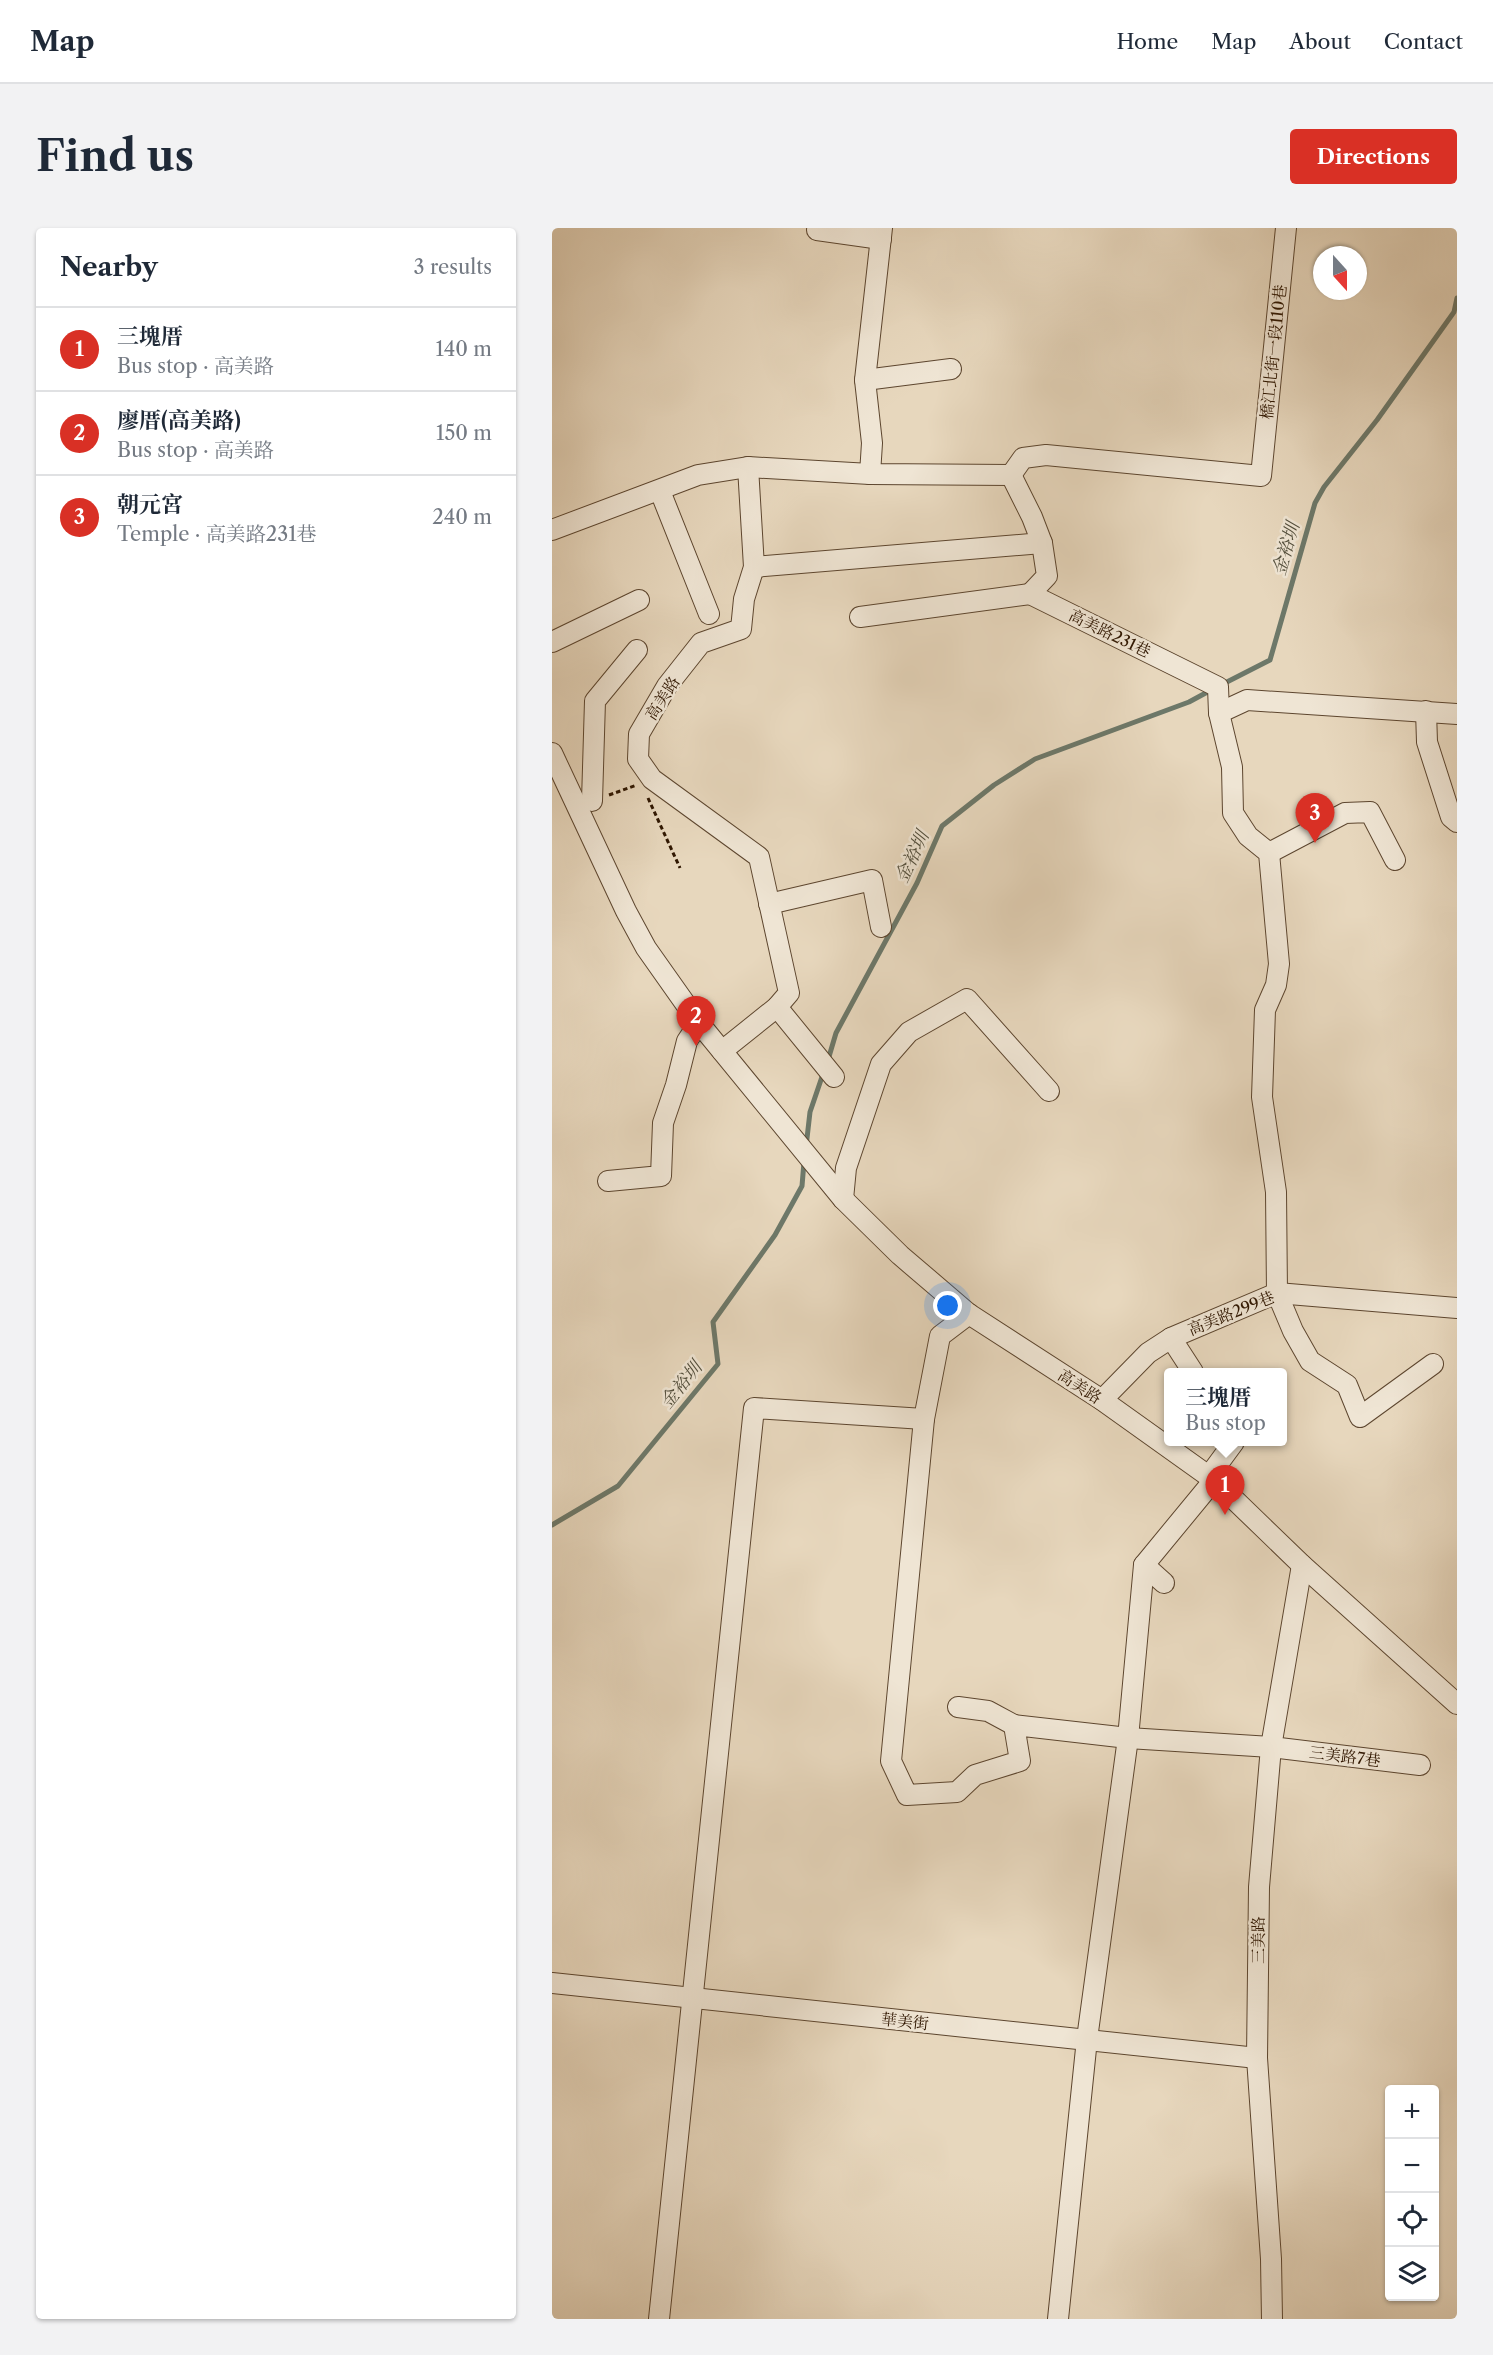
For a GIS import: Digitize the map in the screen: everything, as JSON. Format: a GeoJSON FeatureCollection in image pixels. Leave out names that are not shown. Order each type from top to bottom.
{"type":"FeatureCollection","features":[{"type":"Feature","properties":{"kind":"street","name":"橋江北街一段110巷"},"geometry":{"type":"LineString","coordinates":[[1011,475],[1023,458],[1046,455],[1261,476],[1286,228]]}},
{"type":"Feature","properties":{"kind":"street"},"geometry":{"type":"LineString","coordinates":[[817,230],[881,233],[865,380],[872,443],[870,474]]}},
{"type":"Feature","properties":{"kind":"street"},"geometry":{"type":"LineString","coordinates":[[865,380],[951,369]]}},
{"type":"Feature","properties":{"kind":"street"},"geometry":{"type":"LineString","coordinates":[[552,530],[698,475],[748,467],[870,474],[1011,475],[1042,543],[1047,576],[1030,594],[860,617]]}},
{"type":"Feature","properties":{"kind":"street","name":"高美路"},"geometry":{"type":"LineString","coordinates":[[748,467],[754,567],[744,599],[741,629],[701,643],[667,686],[639,734],[638,759],[647,781],[759,857],[789,993],[777,1007]]}},
{"type":"Feature","properties":{"kind":"street"},"geometry":{"type":"LineString","coordinates":[[660,491],[709,614]]}},
{"type":"Feature","properties":{"kind":"street"},"geometry":{"type":"LineString","coordinates":[[754,567],[1042,543]]}},
{"type":"Feature","properties":{"kind":"street","name":"高美路231巷"},"geometry":{"type":"LineString","coordinates":[[1030,594],[1218,687],[1219,713],[1232,767],[1233,813],[1248,836],[1269,853]]}},
{"type":"Feature","properties":{"kind":"street"},"geometry":{"type":"LineString","coordinates":[[552,642],[639,600]]}},
{"type":"Feature","properties":{"kind":"street"},"geometry":{"type":"LineString","coordinates":[[592,801],[595,701],[637,650]]}},
{"type":"Feature","properties":{"kind":"street"},"geometry":{"type":"LineString","coordinates":[[1219,713],[1247,700],[1457,714]]}},
{"type":"Feature","properties":{"kind":"street"},"geometry":{"type":"LineString","coordinates":[[1426,711],[1427,742],[1451,817],[1457,822]]}},
{"type":"Feature","properties":{"kind":"street","name":"高美路"},"geometry":{"type":"LineString","coordinates":[[552,753],[626,911],[646,948],[699,1023],[843,1199],[900,1255],[969,1314],[1102,1400],[1164,1444]]}},
{"type":"Feature","properties":{"kind":"street"},"geometry":{"type":"LineString","coordinates":[[1395,860],[1370,812],[1345,813],[1269,853],[1279,964],[1276,985],[1264,1010],[1262,1097],[1276,1192],[1277,1293],[1293,1331],[1310,1361],[1347,1385],[1360,1417],[1433,1364]]}},
{"type":"Feature","properties":{"kind":"street"},"geometry":{"type":"LineString","coordinates":[[769,903],[872,880],[880,927]]}},
{"type":"Feature","properties":{"kind":"street"},"geometry":{"type":"LineString","coordinates":[[843,1199],[846,1168],[881,1064],[909,1032],[967,999],[1049,1091]]}},
{"type":"Feature","properties":{"kind":"street"},"geometry":{"type":"LineString","coordinates":[[722,1051],[777,1007],[834,1077]]}},
{"type":"Feature","properties":{"kind":"street"},"geometry":{"type":"LineString","coordinates":[[608,1181],[661,1176],[663,1123],[676,1085],[687,1041],[699,1023]]}},
{"type":"Feature","properties":{"kind":"street","name":"高美路299巷"},"geometry":{"type":"LineString","coordinates":[[1102,1400],[1148,1353],[1172,1338],[1277,1293],[1457,1308]]}},
{"type":"Feature","properties":{"kind":"street"},"geometry":{"type":"LineString","coordinates":[[958,1707],[988,1711],[1014,1725],[1020,1761],[975,1775],[957,1792],[907,1795],[891,1761],[924,1419],[940,1336],[969,1314]]}},
{"type":"Feature","properties":{"kind":"street"},"geometry":{"type":"LineString","coordinates":[[1172,1338],[1191,1368]]}},
{"type":"Feature","properties":{"kind":"street"},"geometry":{"type":"LineString","coordinates":[[659,2319],[754,1408],[924,1419]]}},
{"type":"Feature","properties":{"kind":"street","name":"高美路"},"geometry":{"type":"LineString","coordinates":[[1166,1446],[1211,1478],[1457,1704]]}},
{"type":"Feature","properties":{"kind":"street"},"geometry":{"type":"LineString","coordinates":[[1058,2319],[1087,2040],[1128,1738],[1144,1564],[1211,1478],[1231,1446]]}},
{"type":"Feature","properties":{"kind":"street"},"geometry":{"type":"LineString","coordinates":[[1144,1564],[1164,1583]]}},
{"type":"Feature","properties":{"kind":"street","name":"三美路"},"geometry":{"type":"LineString","coordinates":[[1272,2319],[1271,2259],[1257,2058],[1259,1887],[1270,1748],[1302,1564]]}},
{"type":"Feature","properties":{"kind":"street","name":"三美路7巷"},"geometry":{"type":"LineString","coordinates":[[1014,1725],[1128,1738],[1270,1748],[1420,1765]]}},
{"type":"Feature","properties":{"kind":"street","name":"華美街"},"geometry":{"type":"LineString","coordinates":[[552,1983],[1257,2058]]}},
{"type":"Feature","properties":{"kind":"path"},"geometry":{"type":"LineString","coordinates":[[592,801],[647,781],[680,868]]}},
{"type":"Feature","properties":{"kind":"waterway","name":"金裕圳"},"geometry":{"type":"LineString","coordinates":[[1221,685],[1270,660],[1315,503],[1324,487],[1377,420],[1454,312],[1457,298]]}},
{"type":"Feature","properties":{"kind":"waterway","name":"金裕圳"},"geometry":{"type":"LineString","coordinates":[[828,1060],[836,1033],[917,883],[942,826],[994,785],[1035,759],[1189,702],[1213,689]]}},
{"type":"Feature","properties":{"kind":"waterway","name":"金裕圳"},"geometry":{"type":"LineString","coordinates":[[806,1147],[810,1112],[824,1071]]}},
{"type":"Feature","properties":{"kind":"waterway","name":"金裕圳"},"geometry":{"type":"LineString","coordinates":[[552,1525],[618,1486],[718,1364],[713,1322],[775,1235],[802,1186],[804,1162]]}},
{"type":"Feature","properties":{"kind":"place","name":"朝元宮"},"geometry":{"type":"Point","coordinates":[1315,843]}},
{"type":"Feature","properties":{"kind":"place","name":"廖厝(高美路)"},"geometry":{"type":"Point","coordinates":[696,1046]}},
{"type":"Feature","properties":{"kind":"place","name":"三塊厝"},"geometry":{"type":"Point","coordinates":[1225,1515]}}]}
